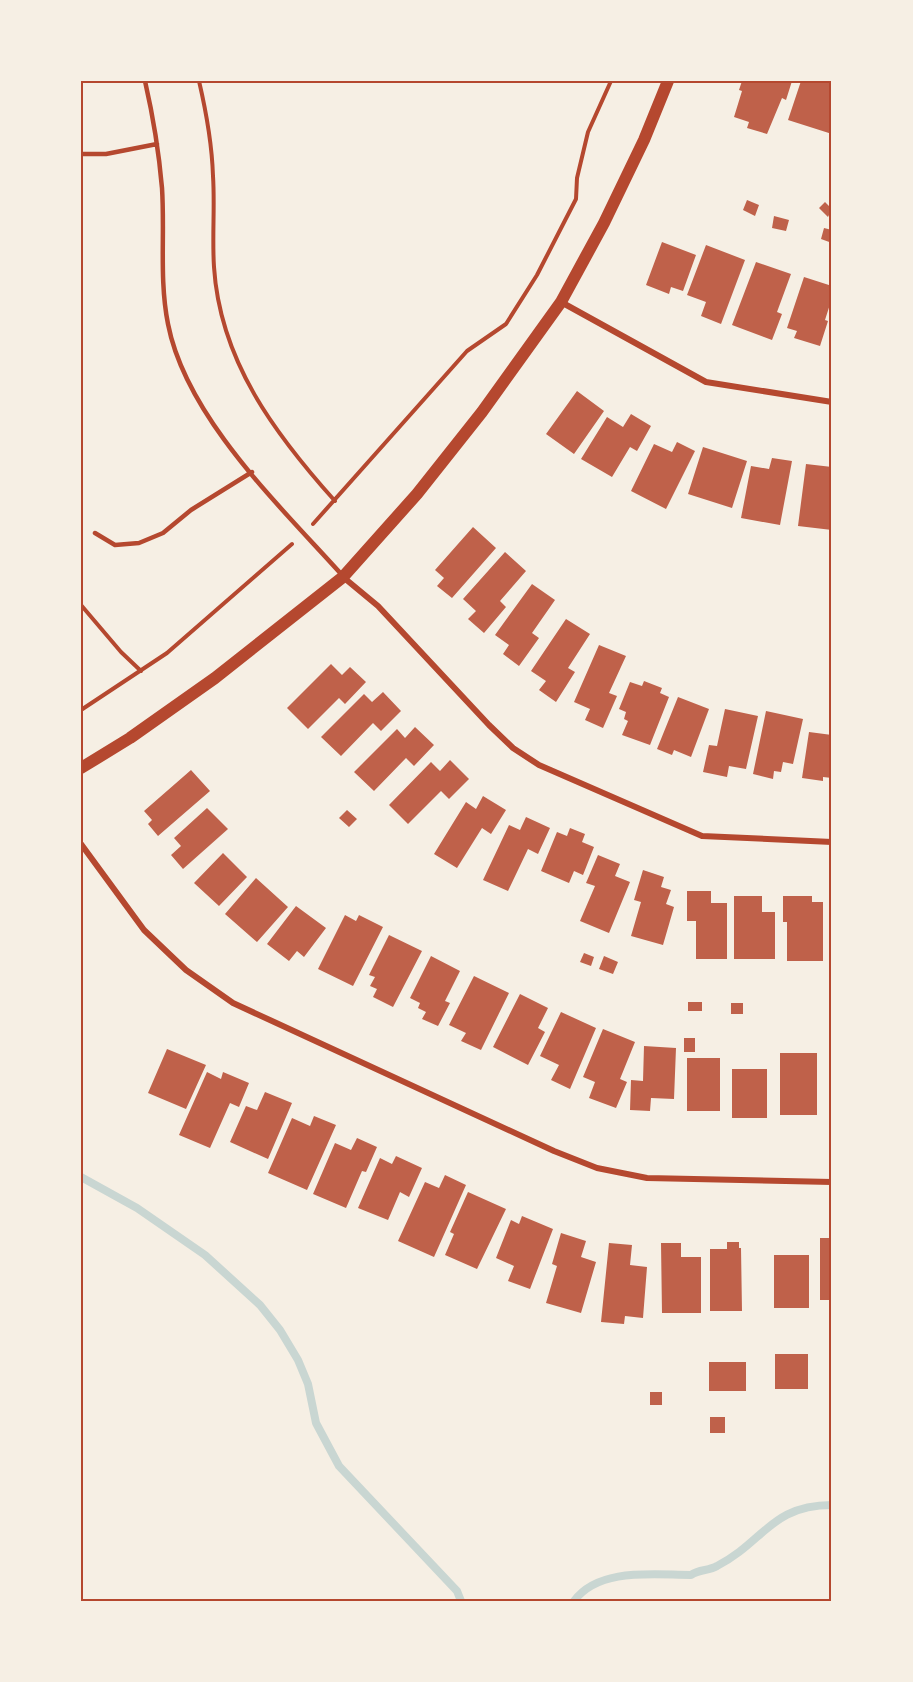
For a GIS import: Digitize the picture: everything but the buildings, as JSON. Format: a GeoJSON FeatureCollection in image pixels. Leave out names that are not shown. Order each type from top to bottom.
{"type":"FeatureCollection","features":[{"type":"Feature","properties":{"kind":"main road"},"geometry":{"type":"LineString","coordinates":[[81,768],[130,738],[215,678],[343,577],[417,494],[482,412],[561,302],[604,223],[644,140],[668,81]]}},
{"type":"Feature","properties":{"kind":"street"},"geometry":{"type":"LineString","coordinates":[[561,302],[706,382],[832,402]]}},
{"type":"Feature","properties":{"kind":"street"},"geometry":{"type":"LineString","coordinates":[[343,577],[378,606],[489,725],[513,748],[539,765],[702,836],[832,842]]}},
{"type":"Feature","properties":{"kind":"street"},"geometry":{"type":"LineString","coordinates":[[81,844],[144,930],[186,970],[233,1003],[554,1152],[597,1168],[646,1178],[832,1182]]}},
{"type":"Feature","properties":{"kind":"lane"},"geometry":{"type":"LineString","coordinates":[[145,81],[157,144],[162,189],[163,287],[173,342],[209,420],[228,446],[343,577]]}},
{"type":"Feature","properties":{"kind":"lane"},"geometry":{"type":"LineString","coordinates":[[81,154],[106,154],[157,144]]}},
{"type":"Feature","properties":{"kind":"lane"},"geometry":{"type":"LineString","coordinates":[[95,533],[115,545],[139,543],[163,533],[191,510],[252,472]]}},
{"type":"Feature","properties":{"kind":"path"},"geometry":{"type":"LineString","coordinates":[[198,81],[213,175],[214,268],[222,315],[234,354],[254,397],[281,438],[335,501]]}},
{"type":"Feature","properties":{"kind":"path"},"geometry":{"type":"LineString","coordinates":[[81,710],[141,671],[218,611],[304,533],[467,351],[506,324],[537,275],[576,199],[577,178],[588,132],[611,81]]}},
{"type":"Feature","properties":{"kind":"path"},"geometry":{"type":"LineString","coordinates":[[81,605],[121,652],[141,671]]}},
{"type":"Feature","properties":{"kind":"waterway"},"geometry":{"type":"LineString","coordinates":[[81,1177],[137,1208],[205,1255],[260,1305],[280,1330],[298,1360],[308,1384],[316,1423],[339,1466],[457,1591],[461,1601]]}},
{"type":"Feature","properties":{"kind":"waterway"},"geometry":{"type":"LineString","coordinates":[[574,1601],[585,1590],[612,1578],[644,1574],[691,1575],[714,1568],[781,1518],[795,1511],[832,1505]]}}]}
